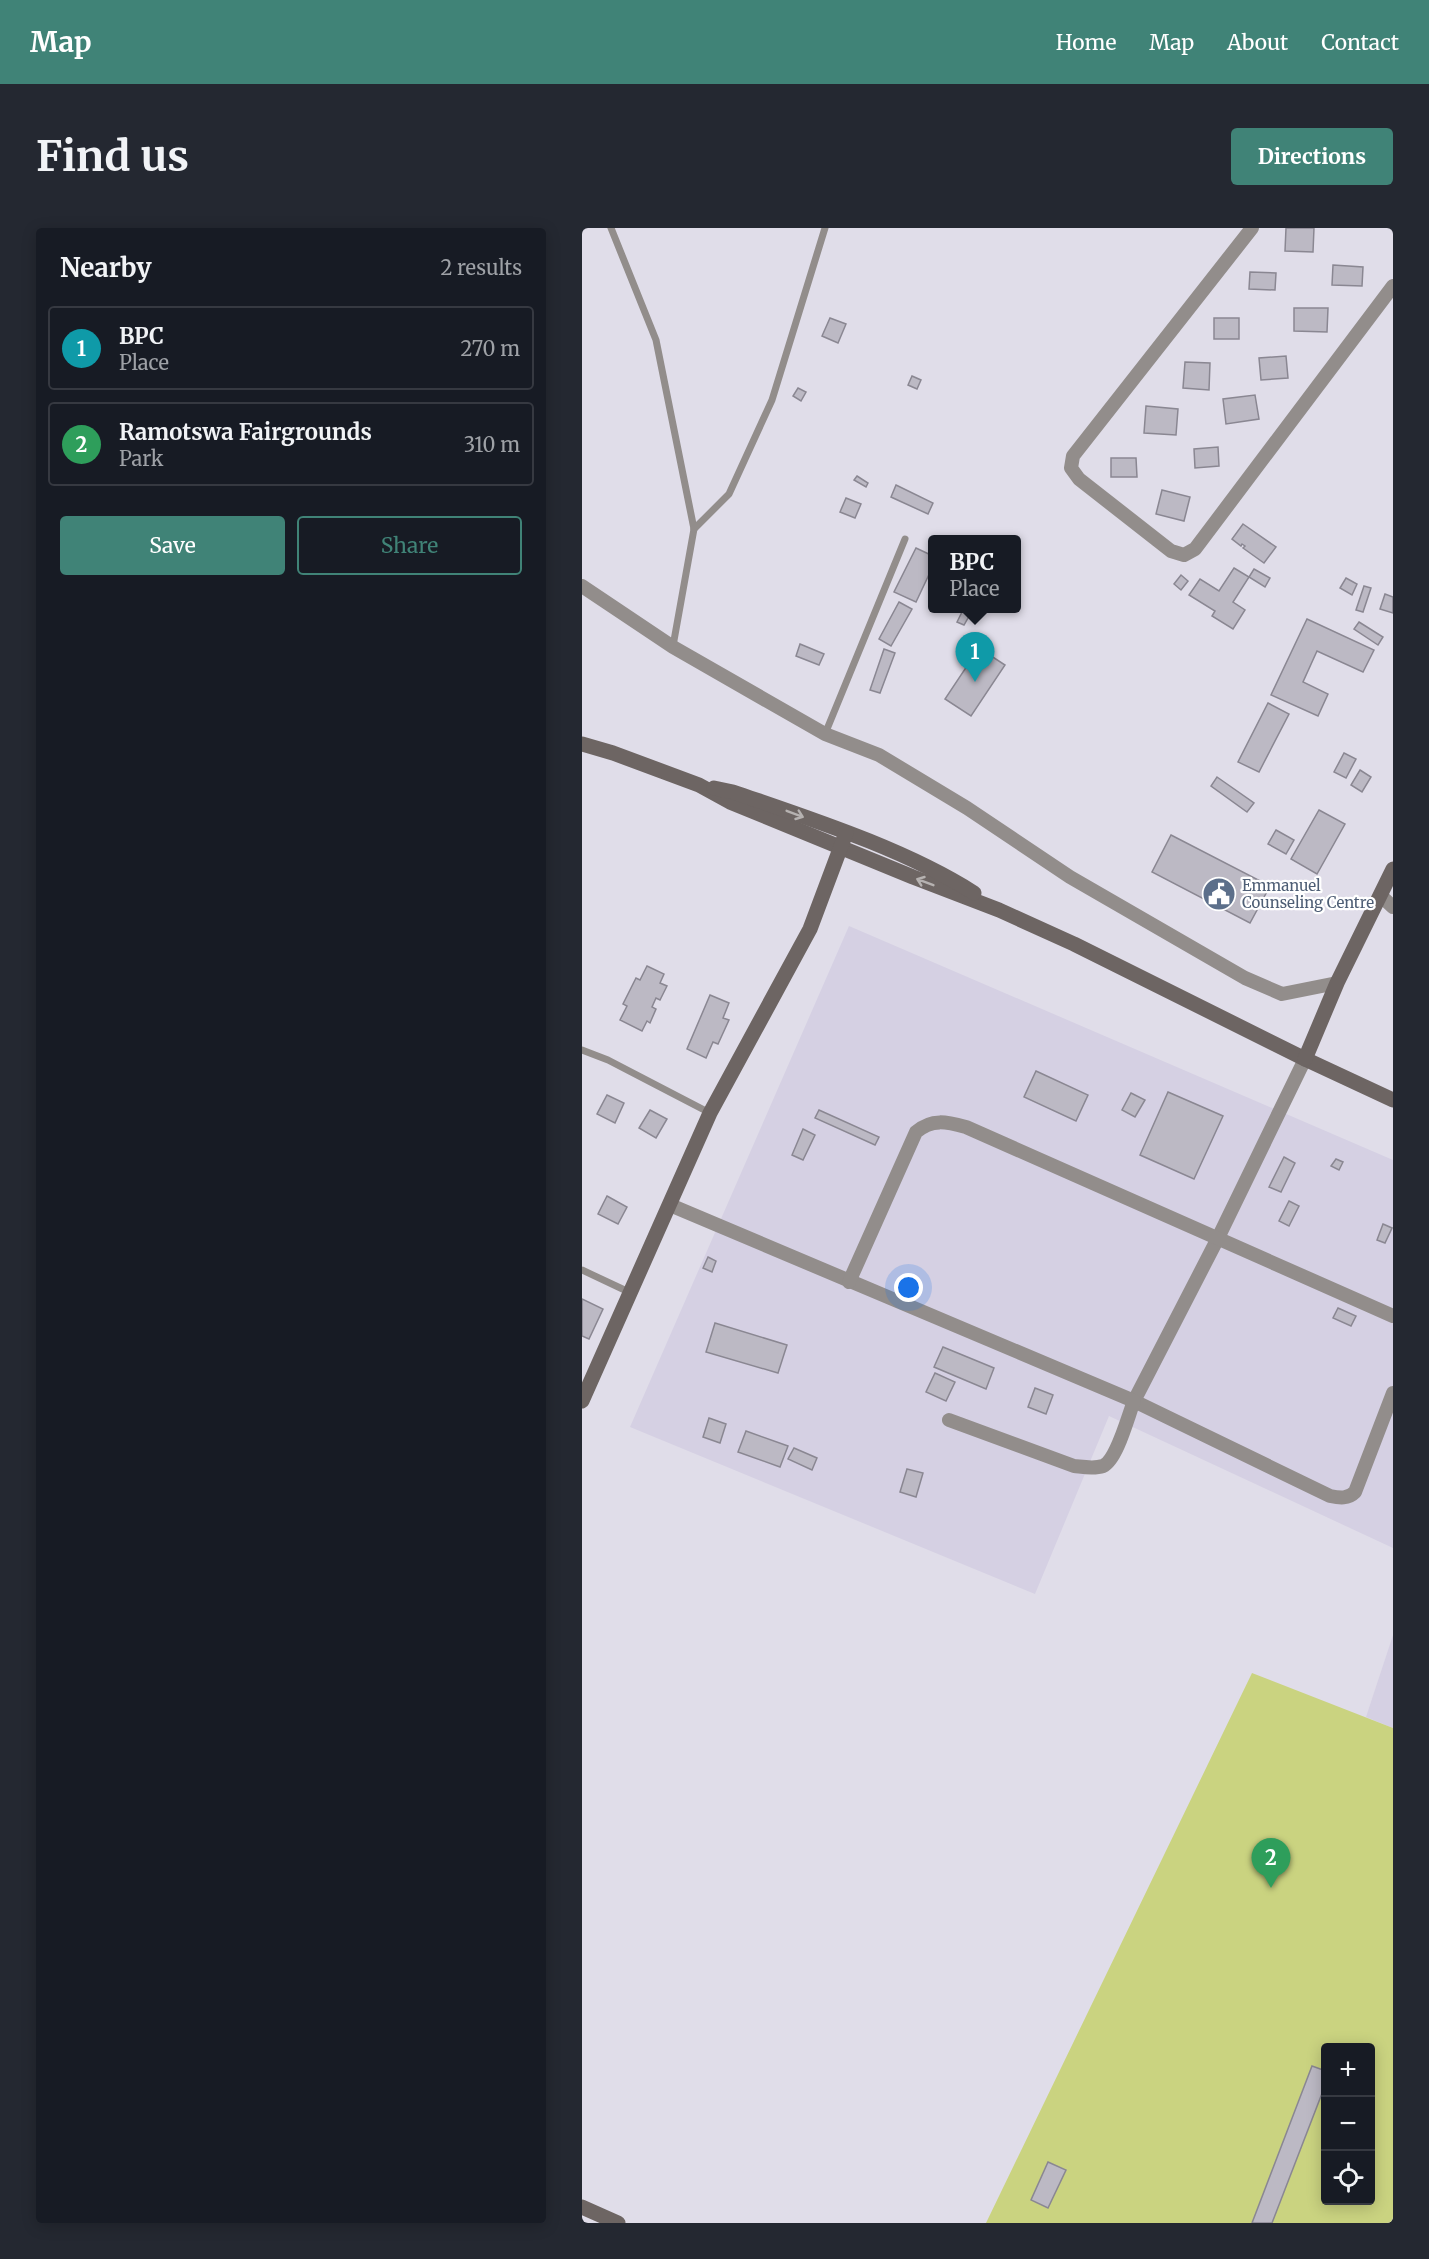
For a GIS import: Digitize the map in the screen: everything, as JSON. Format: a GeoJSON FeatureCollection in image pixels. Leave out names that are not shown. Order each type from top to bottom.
{"type":"FeatureCollection","features":[{"type":"Feature","properties":{"kind":"main road"},"geometry":{"type":"LineString","coordinates":[[582,744],[699,785],[730,802],[919,864],[959,884],[999,910],[1393,1100]]}},
{"type":"Feature","properties":{"kind":"main road"},"geometry":{"type":"LineString","coordinates":[[582,1401],[710,1113],[810,929],[844,840]]}},
{"type":"Feature","properties":{"kind":"main road"},"geometry":{"type":"LineString","coordinates":[[1305,1059],[1337,983],[1393,869]]}},
{"type":"Feature","properties":{"kind":"main road"},"geometry":{"type":"LineString","coordinates":[[582,2207],[618,2223]]}},
{"type":"Feature","properties":{"kind":"street"},"geometry":{"type":"LineString","coordinates":[[1252,228],[1072,456],[1071,468],[1079,479],[1171,551],[1184,555],[1195,549],[1393,286]]}},
{"type":"Feature","properties":{"kind":"street"},"geometry":{"type":"LineString","coordinates":[[582,586],[673,647],[825,734],[879,755],[967,808],[1070,877],[1245,978],[1282,994],[1337,983]]}},
{"type":"Feature","properties":{"kind":"street"},"geometry":{"type":"LineString","coordinates":[[1381,896],[1393,907]]}},
{"type":"Feature","properties":{"kind":"street"},"geometry":{"type":"LineString","coordinates":[[949,1420],[1074,1466],[1094,1468],[1106,1465],[1114,1454],[1134,1401],[1218,1238],[1305,1059]]}},
{"type":"Feature","properties":{"kind":"street"},"geometry":{"type":"LineString","coordinates":[[849,1282],[916,1131],[936,1121],[966,1127],[1393,1316]]}},
{"type":"Feature","properties":{"kind":"street"},"geometry":{"type":"LineString","coordinates":[[670,1205],[1134,1401],[1330,1496],[1350,1497],[1355,1492],[1393,1393]]}},
{"type":"Feature","properties":{"kind":"lane"},"geometry":{"type":"LineString","coordinates":[[611,228],[656,340],[694,530],[673,647]]}},
{"type":"Feature","properties":{"kind":"lane"},"geometry":{"type":"LineString","coordinates":[[694,530],[729,494],[772,400],[825,228]]}},
{"type":"Feature","properties":{"kind":"lane"},"geometry":{"type":"LineString","coordinates":[[825,734],[905,539]]}},
{"type":"Feature","properties":{"kind":"lane"},"geometry":{"type":"LineString","coordinates":[[582,1050],[608,1060],[710,1113]]}},
{"type":"Feature","properties":{"kind":"lane"},"geometry":{"type":"LineString","coordinates":[[582,1270],[631,1293]]}},
{"type":"Feature","properties":{"kind":"shaded area"},"geometry":{"type":"Polygon","coordinates":[[[849,926],[1393,1160],[1393,1548],[1109,1416],[1035,1594],[630,1427],[849,926]]]}},
{"type":"Feature","properties":{"kind":"shaded area"},"geometry":{"type":"Polygon","coordinates":[[[1393,1635],[1393,1728],[1366,1717],[1393,1635]]]}},
{"type":"Feature","properties":{"kind":"green space"},"geometry":{"type":"Polygon","coordinates":[[[1252,1673],[1393,1728],[1393,2223],[986,2223],[1252,1673]]]}},
{"type":"Feature","properties":{"kind":"building"},"geometry":{"type":"Polygon","coordinates":[[[1286,228],[1314,228],[1313,252],[1285,251],[1286,228]]]}},
{"type":"Feature","properties":{"kind":"building"},"geometry":{"type":"Polygon","coordinates":[[[1333,265],[1363,267],[1362,286],[1332,285],[1333,265]]]}},
{"type":"Feature","properties":{"kind":"building"},"geometry":{"type":"Polygon","coordinates":[[[1250,272],[1276,273],[1275,290],[1249,289],[1250,272]]]}},
{"type":"Feature","properties":{"kind":"building"},"geometry":{"type":"Polygon","coordinates":[[[1294,308],[1328,308],[1327,332],[1294,331],[1294,308]]]}},
{"type":"Feature","properties":{"kind":"building"},"geometry":{"type":"Polygon","coordinates":[[[830,318],[846,324],[838,343],[822,336],[830,318]]]}},
{"type":"Feature","properties":{"kind":"building"},"geometry":{"type":"Polygon","coordinates":[[[1214,318],[1239,318],[1239,339],[1214,339],[1214,318]]]}},
{"type":"Feature","properties":{"kind":"building"},"geometry":{"type":"Polygon","coordinates":[[[1286,356],[1288,378],[1261,380],[1259,358],[1286,356]]]}},
{"type":"Feature","properties":{"kind":"building"},"geometry":{"type":"Polygon","coordinates":[[[1185,362],[1210,363],[1209,390],[1183,388],[1185,362]]]}},
{"type":"Feature","properties":{"kind":"building"},"geometry":{"type":"Polygon","coordinates":[[[912,376],[921,380],[917,389],[908,385],[912,376]]]}},
{"type":"Feature","properties":{"kind":"building"},"geometry":{"type":"Polygon","coordinates":[[[798,388],[806,392],[801,401],[793,396],[798,388]]]}},
{"type":"Feature","properties":{"kind":"building"},"geometry":{"type":"Polygon","coordinates":[[[1255,395],[1259,419],[1226,424],[1223,399],[1255,395]]]}},
{"type":"Feature","properties":{"kind":"building"},"geometry":{"type":"Polygon","coordinates":[[[1146,406],[1178,409],[1176,435],[1144,433],[1146,406]]]}},
{"type":"Feature","properties":{"kind":"building"},"geometry":{"type":"Polygon","coordinates":[[[1218,447],[1219,466],[1195,468],[1194,449],[1218,447]]]}},
{"type":"Feature","properties":{"kind":"building"},"geometry":{"type":"Polygon","coordinates":[[[1111,458],[1136,458],[1137,477],[1111,477],[1111,458]]]}},
{"type":"Feature","properties":{"kind":"building"},"geometry":{"type":"Polygon","coordinates":[[[857,476],[868,483],[866,487],[854,480],[857,476]]]}},
{"type":"Feature","properties":{"kind":"building"},"geometry":{"type":"Polygon","coordinates":[[[896,485],[933,503],[928,514],[891,497],[896,485]]]}},
{"type":"Feature","properties":{"kind":"building"},"geometry":{"type":"Polygon","coordinates":[[[1162,490],[1190,497],[1184,521],[1156,514],[1162,490]]]}},
{"type":"Feature","properties":{"kind":"building"},"geometry":{"type":"Polygon","coordinates":[[[846,498],[861,504],[855,518],[840,512],[846,498]]]}},
{"type":"Feature","properties":{"kind":"building"},"geometry":{"type":"Polygon","coordinates":[[[1243,524],[1276,547],[1264,563],[1243,548],[1245,546],[1242,544],[1241,546],[1232,539],[1243,524]]]}},
{"type":"Feature","properties":{"kind":"building"},"geometry":{"type":"Polygon","coordinates":[[[916,548],[928,554],[928,577],[916,602],[894,592],[916,548]]]}},
{"type":"Feature","properties":{"kind":"building"},"geometry":{"type":"Polygon","coordinates":[[[1234,568],[1249,577],[1233,602],[1245,610],[1233,629],[1212,616],[1215,611],[1189,595],[1200,579],[1219,591],[1234,568]]]}},
{"type":"Feature","properties":{"kind":"building"},"geometry":{"type":"Polygon","coordinates":[[[1254,569],[1270,578],[1265,587],[1249,577],[1254,569]]]}},
{"type":"Feature","properties":{"kind":"building"},"geometry":{"type":"Polygon","coordinates":[[[1181,575],[1188,581],[1181,590],[1174,584],[1181,575]]]}},
{"type":"Feature","properties":{"kind":"building"},"geometry":{"type":"Polygon","coordinates":[[[1346,578],[1357,584],[1352,595],[1340,588],[1346,578]]]}},
{"type":"Feature","properties":{"kind":"building"},"geometry":{"type":"Polygon","coordinates":[[[1364,586],[1371,588],[1363,612],[1356,610],[1364,586]]]}},
{"type":"Feature","properties":{"kind":"building"},"geometry":{"type":"Polygon","coordinates":[[[1385,594],[1393,597],[1393,613],[1380,609],[1385,594]]]}},
{"type":"Feature","properties":{"kind":"building"},"geometry":{"type":"Polygon","coordinates":[[[899,602],[912,609],[891,646],[879,639],[899,602]]]}},
{"type":"Feature","properties":{"kind":"building"},"geometry":{"type":"Polygon","coordinates":[[[962,613],[971,613],[964,625],[957,622],[962,613]]]}},
{"type":"Feature","properties":{"kind":"building"},"geometry":{"type":"Polygon","coordinates":[[[1307,619],[1374,650],[1363,672],[1317,651],[1303,682],[1328,694],[1318,716],[1271,695],[1307,619]]]}},
{"type":"Feature","properties":{"kind":"building"},"geometry":{"type":"Polygon","coordinates":[[[1359,622],[1383,637],[1378,645],[1354,629],[1359,622]]]}},
{"type":"Feature","properties":{"kind":"building"},"geometry":{"type":"Polygon","coordinates":[[[800,644],[824,654],[819,665],[796,656],[800,644]]]}},
{"type":"Feature","properties":{"kind":"building"},"geometry":{"type":"Polygon","coordinates":[[[979,648],[1005,665],[971,716],[945,699],[979,648]]]}},
{"type":"Feature","properties":{"kind":"building"},"geometry":{"type":"Polygon","coordinates":[[[884,649],[895,653],[880,693],[870,690],[884,649]]]}},
{"type":"Feature","properties":{"kind":"building"},"geometry":{"type":"Polygon","coordinates":[[[1268,703],[1289,714],[1259,772],[1238,762],[1268,703]]]}},
{"type":"Feature","properties":{"kind":"building"},"geometry":{"type":"Polygon","coordinates":[[[1344,753],[1356,759],[1346,778],[1334,772],[1344,753]]]}},
{"type":"Feature","properties":{"kind":"building"},"geometry":{"type":"Polygon","coordinates":[[[1360,770],[1371,777],[1362,792],[1351,785],[1360,770]]]}},
{"type":"Feature","properties":{"kind":"building"},"geometry":{"type":"Polygon","coordinates":[[[1217,777],[1254,803],[1247,812],[1211,786],[1217,777]]]}},
{"type":"Feature","properties":{"kind":"building"},"geometry":{"type":"Polygon","coordinates":[[[1319,810],[1345,824],[1317,874],[1291,859],[1319,810]]]}},
{"type":"Feature","properties":{"kind":"building"},"geometry":{"type":"Polygon","coordinates":[[[1276,830],[1294,840],[1286,854],[1268,844],[1276,830]]]}},
{"type":"Feature","properties":{"kind":"building"},"geometry":{"type":"Polygon","coordinates":[[[1171,835],[1270,886],[1250,923],[1152,872],[1171,835]]]}},
{"type":"Feature","properties":{"kind":"building"},"geometry":{"type":"Polygon","coordinates":[[[647,966],[664,974],[660,983],[667,986],[660,1000],[656,998],[652,1007],[656,1009],[650,1023],[647,1021],[642,1031],[620,1020],[627,1006],[623,1004],[636,978],[640,980],[647,966]]]}},
{"type":"Feature","properties":{"kind":"building"},"geometry":{"type":"Polygon","coordinates":[[[710,995],[729,1003],[723,1018],[729,1020],[718,1044],[713,1042],[706,1058],[687,1049],[710,995]]]}},
{"type":"Feature","properties":{"kind":"building"},"geometry":{"type":"Polygon","coordinates":[[[1036,1071],[1088,1095],[1076,1121],[1024,1097],[1036,1071]]]}},
{"type":"Feature","properties":{"kind":"building"},"geometry":{"type":"Polygon","coordinates":[[[1168,1092],[1223,1116],[1194,1179],[1140,1155],[1168,1092]]]}},
{"type":"Feature","properties":{"kind":"building"},"geometry":{"type":"Polygon","coordinates":[[[1131,1093],[1145,1100],[1135,1117],[1122,1110],[1131,1093]]]}},
{"type":"Feature","properties":{"kind":"building"},"geometry":{"type":"Polygon","coordinates":[[[607,1095],[624,1103],[615,1123],[597,1114],[607,1095]]]}},
{"type":"Feature","properties":{"kind":"building"},"geometry":{"type":"Polygon","coordinates":[[[650,1110],[667,1119],[656,1138],[639,1128],[650,1110]]]}},
{"type":"Feature","properties":{"kind":"building"},"geometry":{"type":"Polygon","coordinates":[[[819,1110],[879,1137],[875,1145],[815,1118],[819,1110]]]}},
{"type":"Feature","properties":{"kind":"building"},"geometry":{"type":"Polygon","coordinates":[[[803,1129],[815,1135],[803,1160],[792,1155],[803,1129]]]}},
{"type":"Feature","properties":{"kind":"building"},"geometry":{"type":"Polygon","coordinates":[[[1284,1157],[1295,1163],[1281,1192],[1269,1187],[1284,1157]]]}},
{"type":"Feature","properties":{"kind":"building"},"geometry":{"type":"Polygon","coordinates":[[[1336,1159],[1343,1162],[1339,1170],[1331,1166],[1336,1159]]]}},
{"type":"Feature","properties":{"kind":"building"},"geometry":{"type":"Polygon","coordinates":[[[607,1196],[627,1207],[618,1224],[598,1214],[607,1196]]]}},
{"type":"Feature","properties":{"kind":"building"},"geometry":{"type":"Polygon","coordinates":[[[1289,1201],[1299,1206],[1289,1226],[1279,1221],[1289,1201]]]}},
{"type":"Feature","properties":{"kind":"building"},"geometry":{"type":"Polygon","coordinates":[[[1383,1224],[1392,1228],[1385,1243],[1377,1240],[1383,1224]]]}},
{"type":"Feature","properties":{"kind":"building"},"geometry":{"type":"Polygon","coordinates":[[[708,1257],[716,1261],[712,1272],[703,1268],[708,1257]]]}},
{"type":"Feature","properties":{"kind":"building"},"geometry":{"type":"Polygon","coordinates":[[[582,1299],[603,1309],[589,1339],[582,1336],[582,1299]]]}},
{"type":"Feature","properties":{"kind":"building"},"geometry":{"type":"Polygon","coordinates":[[[1338,1308],[1356,1316],[1351,1326],[1333,1318],[1338,1308]]]}},
{"type":"Feature","properties":{"kind":"building"},"geometry":{"type":"Polygon","coordinates":[[[715,1323],[787,1345],[778,1373],[706,1352],[715,1323]]]}},
{"type":"Feature","properties":{"kind":"building"},"geometry":{"type":"Polygon","coordinates":[[[943,1347],[994,1368],[986,1389],[934,1367],[943,1347]]]}},
{"type":"Feature","properties":{"kind":"building"},"geometry":{"type":"Polygon","coordinates":[[[935,1373],[955,1382],[946,1401],[926,1392],[935,1373]]]}},
{"type":"Feature","properties":{"kind":"building"},"geometry":{"type":"Polygon","coordinates":[[[1035,1388],[1053,1395],[1046,1414],[1028,1407],[1035,1388]]]}},
{"type":"Feature","properties":{"kind":"building"},"geometry":{"type":"Polygon","coordinates":[[[709,1418],[726,1424],[720,1443],[703,1437],[709,1418]]]}},
{"type":"Feature","properties":{"kind":"building"},"geometry":{"type":"Polygon","coordinates":[[[746,1431],[788,1446],[780,1467],[738,1452],[746,1431]]]}},
{"type":"Feature","properties":{"kind":"building"},"geometry":{"type":"Polygon","coordinates":[[[794,1448],[817,1458],[812,1470],[788,1459],[794,1448]]]}},
{"type":"Feature","properties":{"kind":"building"},"geometry":{"type":"Polygon","coordinates":[[[907,1469],[923,1473],[916,1497],[900,1492],[907,1469]]]}},
{"type":"Feature","properties":{"kind":"building"},"geometry":{"type":"Polygon","coordinates":[[[1312,2066],[1321,2069],[1321,2096],[1272,2223],[1252,2223],[1312,2066]]]}},
{"type":"Feature","properties":{"kind":"building"},"geometry":{"type":"Polygon","coordinates":[[[1048,2162],[1066,2170],[1048,2208],[1031,2200],[1048,2162]]]}},
{"type":"Feature","properties":{"kind":"place","name":"BPC"},"geometry":{"type":"Point","coordinates":[975,682]}},
{"type":"Feature","properties":{"kind":"place","name":"Emmanuel Counseling Centre"},"geometry":{"type":"Point","coordinates":[1219,894]}},
{"type":"Feature","properties":{"kind":"place","name":"Ramotswa Fairgrounds"},"geometry":{"type":"Point","coordinates":[1271,1888]}}]}
